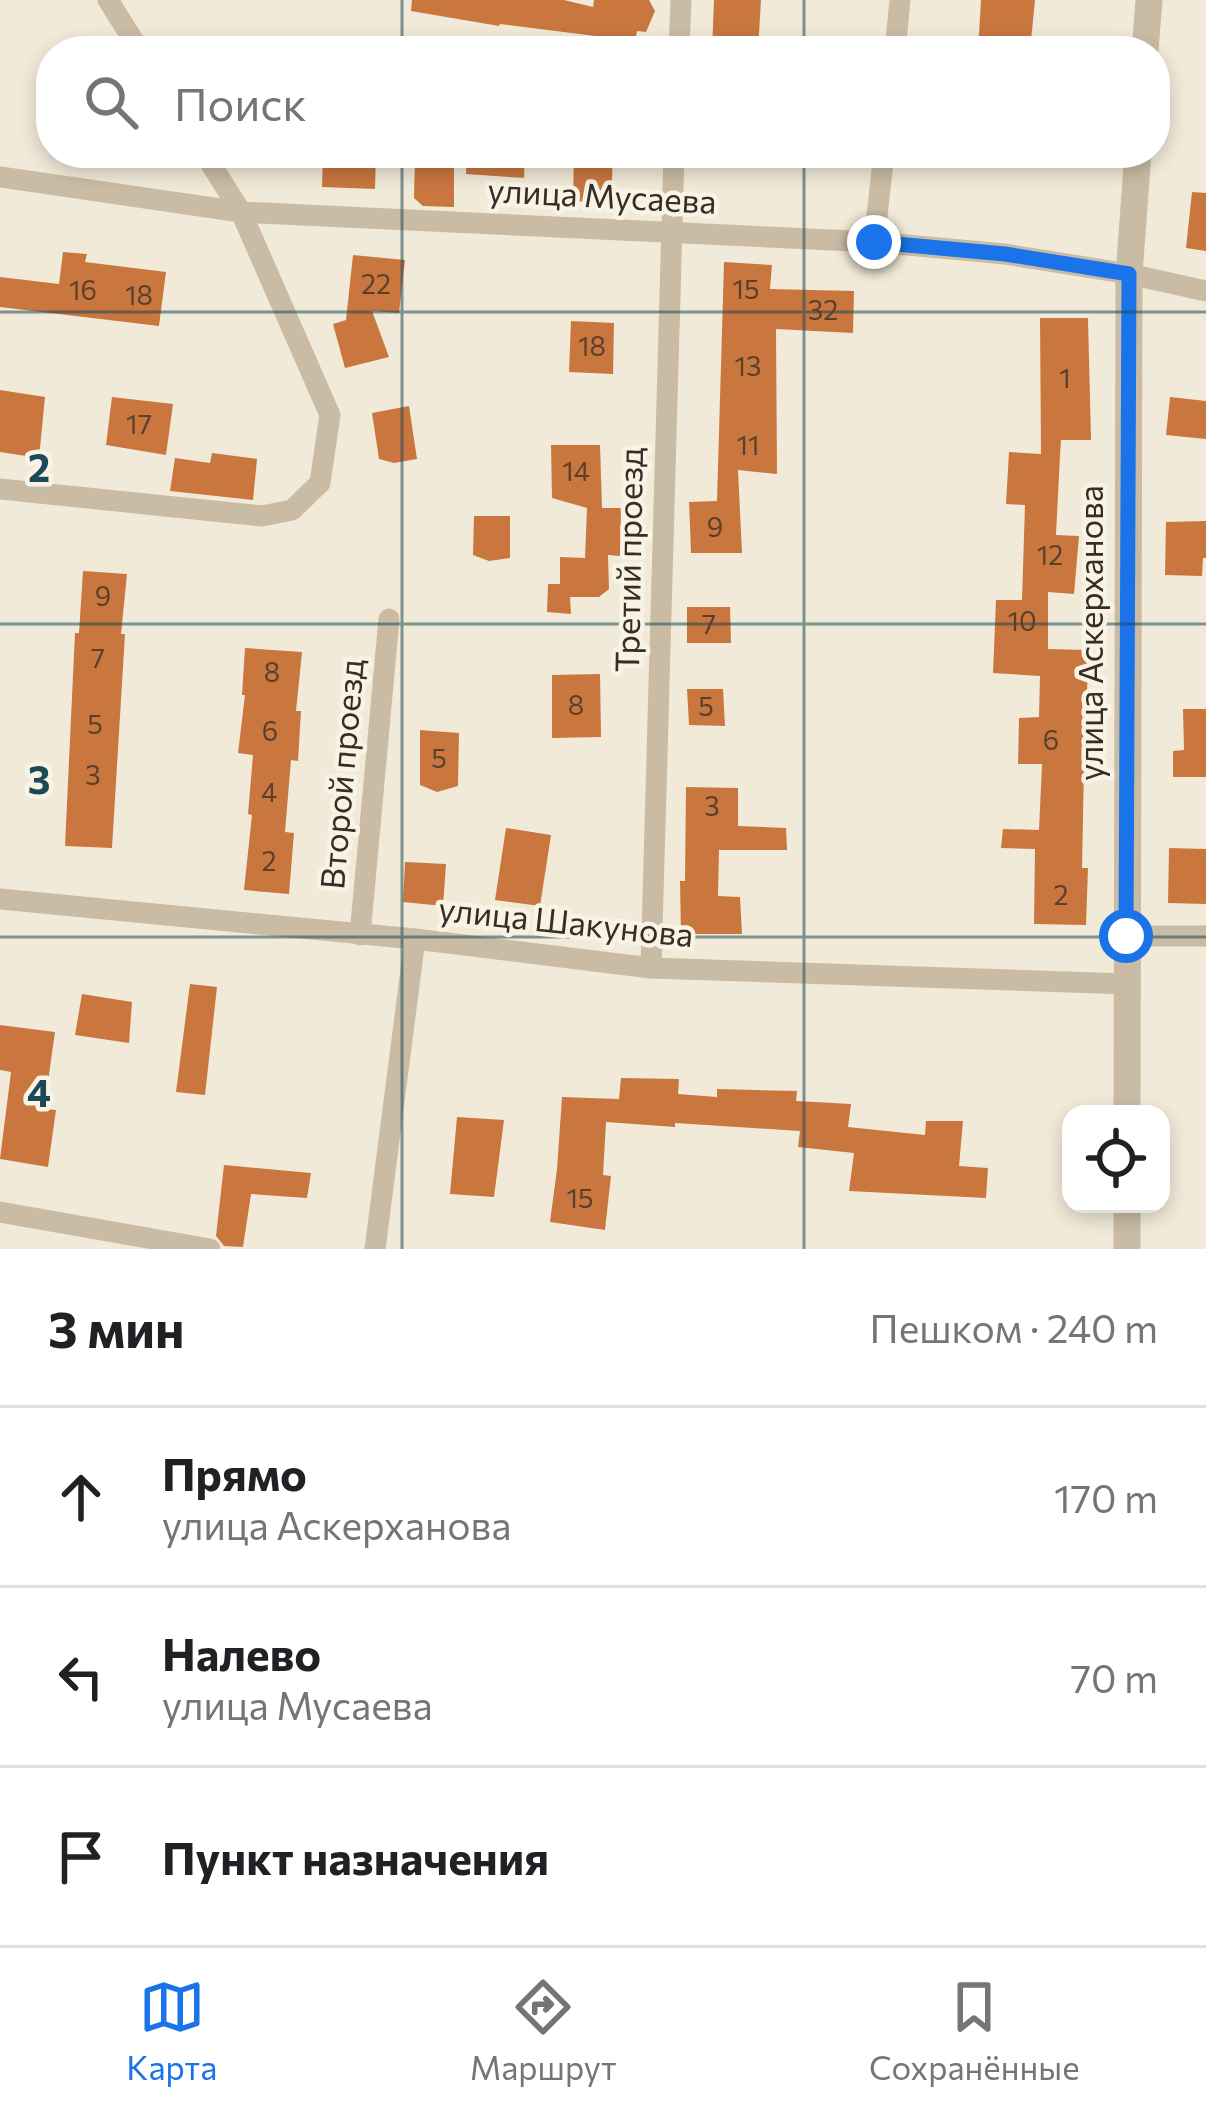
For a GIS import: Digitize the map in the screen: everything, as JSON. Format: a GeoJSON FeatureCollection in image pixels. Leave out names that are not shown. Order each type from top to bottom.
{"type":"FeatureCollection","features":[{"type":"Feature","properties":{"kind":"street"},"geometry":{"type":"LineString","coordinates":[[108,0],[131,36]]}},
{"type":"Feature","properties":{"kind":"street"},"geometry":{"type":"LineString","coordinates":[[680,36],[681,0]]}},
{"type":"Feature","properties":{"kind":"street"},"geometry":{"type":"LineString","coordinates":[[897,36],[901,0]]}},
{"type":"Feature","properties":{"kind":"street"},"geometry":{"type":"LineString","coordinates":[[1146,36],[1149,0]]}},
{"type":"Feature","properties":{"kind":"street"},"geometry":{"type":"LineString","coordinates":[[0,489],[262,515],[292,511],[320,483],[330,415],[241,212],[213,168]]}},
{"type":"Feature","properties":{"kind":"street","name":"Третий проезд"},"geometry":{"type":"LineString","coordinates":[[651,968],[673,168]]}},
{"type":"Feature","properties":{"kind":"street"},"geometry":{"type":"LineString","coordinates":[[874,242],[882,168]]}},
{"type":"Feature","properties":{"kind":"street","name":"улица Аскерханова"},"geometry":{"type":"LineString","coordinates":[[1127,1105],[1129,274],[1137,168]]}},
{"type":"Feature","properties":{"kind":"street","name":"улица Мусаева"},"geometry":{"type":"LineString","coordinates":[[0,177],[241,212],[874,242],[1005,254],[1206,292]]}},
{"type":"Feature","properties":{"kind":"street","name":"Второй проезд"},"geometry":{"type":"LineString","coordinates":[[360,934],[389,619]]}},
{"type":"Feature","properties":{"kind":"street","name":"улица Шакунова"},"geometry":{"type":"LineString","coordinates":[[0,899],[415,939],[651,968],[1126,984]]}},
{"type":"Feature","properties":{"kind":"street"},"geometry":{"type":"LineString","coordinates":[[1126,936],[1206,936]]}},
{"type":"Feature","properties":{"kind":"street"},"geometry":{"type":"LineString","coordinates":[[375,1249],[415,939]]}},
{"type":"Feature","properties":{"kind":"street"},"geometry":{"type":"LineString","coordinates":[[0,1212],[210,1249]]}},
{"type":"Feature","properties":{"kind":"street"},"geometry":{"type":"LineString","coordinates":[[1127,1213],[1127,1249]]}},
{"type":"Feature","properties":{"kind":"building"},"geometry":{"type":"Polygon","coordinates":[[[412,0],[564,0],[593,7],[594,0],[649,0],[655,11],[646,32],[595,36],[411,11],[412,0]]]}},
{"type":"Feature","properties":{"kind":"building"},"geometry":{"type":"Polygon","coordinates":[[[714,0],[761,0],[759,36],[713,36],[714,0]]]}},
{"type":"Feature","properties":{"kind":"building"},"geometry":{"type":"Polygon","coordinates":[[[981,0],[1035,0],[1031,36],[979,36],[981,0]]]}},
{"type":"Feature","properties":{"kind":"building"},"geometry":{"type":"Polygon","coordinates":[[[323,168],[376,168],[375,189],[322,187],[323,168]]]}},
{"type":"Feature","properties":{"kind":"building"},"geometry":{"type":"Polygon","coordinates":[[[415,168],[454,168],[454,207],[423,206],[414,198],[415,168]]]}},
{"type":"Feature","properties":{"kind":"building"},"geometry":{"type":"Polygon","coordinates":[[[466,168],[524,168],[524,178],[466,174],[466,168]]]}},
{"type":"Feature","properties":{"kind":"building"},"geometry":{"type":"Polygon","coordinates":[[[574,168],[612,168],[611,203],[573,201],[574,168]]]}},
{"type":"Feature","properties":{"kind":"building"},"geometry":{"type":"Polygon","coordinates":[[[1192,192],[1206,193],[1206,251],[1186,248],[1192,192]]]}},
{"type":"Feature","properties":{"kind":"building"},"geometry":{"type":"Polygon","coordinates":[[[63,252],[87,254],[85,262],[166,272],[159,326],[0,307],[0,277],[59,284],[63,252]]]}},
{"type":"Feature","properties":{"kind":"building"},"geometry":{"type":"Polygon","coordinates":[[[353,255],[405,260],[399,313],[372,311],[389,357],[345,368],[333,324],[346,320],[353,255]]]}},
{"type":"Feature","properties":{"kind":"building"},"geometry":{"type":"Polygon","coordinates":[[[724,262],[772,265],[770,289],[854,291],[853,333],[776,329],[777,474],[738,470],[742,553],[691,553],[689,502],[717,501],[724,262]]]}},
{"type":"Feature","properties":{"kind":"building"},"geometry":{"type":"Polygon","coordinates":[[[1040,318],[1088,318],[1091,440],[1061,440],[1060,455],[1056,535],[1079,536],[1074,594],[1048,592],[1048,649],[1088,650],[1087,696],[1082,696],[1086,925],[1034,924],[1035,849],[1001,848],[1003,829],[1039,830],[1042,764],[1018,764],[1019,718],[1039,717],[1040,676],[993,673],[996,600],[1022,600],[1025,505],[1006,504],[1009,452],[1041,454],[1040,318]]]}},
{"type":"Feature","properties":{"kind":"building"},"geometry":{"type":"Polygon","coordinates":[[[571,321],[614,323],[613,374],[569,372],[571,321]]]}},
{"type":"Feature","properties":{"kind":"building"},"geometry":{"type":"Polygon","coordinates":[[[0,390],[45,397],[39,458],[0,452],[0,390]]]}},
{"type":"Feature","properties":{"kind":"building"},"geometry":{"type":"Polygon","coordinates":[[[112,397],[173,404],[166,455],[106,445],[112,397]]]}},
{"type":"Feature","properties":{"kind":"building"},"geometry":{"type":"Polygon","coordinates":[[[1170,397],[1206,401],[1206,439],[1166,435],[1170,397]]]}},
{"type":"Feature","properties":{"kind":"building"},"geometry":{"type":"Polygon","coordinates":[[[409,406],[417,459],[394,463],[379,459],[372,413],[409,406]]]}},
{"type":"Feature","properties":{"kind":"building"},"geometry":{"type":"Polygon","coordinates":[[[551,445],[600,445],[602,508],[621,508],[620,556],[608,555],[609,589],[599,597],[570,597],[571,614],[547,612],[548,584],[560,584],[560,557],[585,558],[587,508],[552,498],[551,445]]]}},
{"type":"Feature","properties":{"kind":"building"},"geometry":{"type":"Polygon","coordinates":[[[212,453],[257,459],[253,500],[170,491],[175,458],[210,463],[212,453]]]}},
{"type":"Feature","properties":{"kind":"building"},"geometry":{"type":"Polygon","coordinates":[[[474,516],[510,516],[510,558],[489,561],[473,555],[474,516]]]}},
{"type":"Feature","properties":{"kind":"building"},"geometry":{"type":"Polygon","coordinates":[[[1206,521],[1202,576],[1165,575],[1166,522],[1206,521]]]}},
{"type":"Feature","properties":{"kind":"building"},"geometry":{"type":"Polygon","coordinates":[[[83,571],[127,574],[112,848],[65,846],[75,633],[79,633],[83,571]]]}},
{"type":"Feature","properties":{"kind":"building"},"geometry":{"type":"Polygon","coordinates":[[[687,607],[730,607],[731,643],[687,643],[687,607]]]}},
{"type":"Feature","properties":{"kind":"building"},"geometry":{"type":"Polygon","coordinates":[[[245,648],[302,652],[296,711],[301,711],[298,761],[291,760],[285,832],[294,833],[289,894],[244,890],[253,755],[238,753],[245,648]]]}},
{"type":"Feature","properties":{"kind":"building"},"geometry":{"type":"Polygon","coordinates":[[[600,674],[601,737],[552,738],[552,675],[600,674]]]}},
{"type":"Feature","properties":{"kind":"building"},"geometry":{"type":"Polygon","coordinates":[[[687,689],[723,689],[725,726],[689,725],[687,689]]]}},
{"type":"Feature","properties":{"kind":"building"},"geometry":{"type":"Polygon","coordinates":[[[1183,709],[1206,709],[1206,777],[1173,777],[1173,751],[1184,750],[1183,709]]]}},
{"type":"Feature","properties":{"kind":"building"},"geometry":{"type":"Polygon","coordinates":[[[420,730],[459,733],[458,786],[437,792],[420,785],[420,730]]]}},
{"type":"Feature","properties":{"kind":"building"},"geometry":{"type":"Polygon","coordinates":[[[686,787],[738,788],[738,826],[786,828],[787,850],[719,850],[718,896],[740,897],[742,934],[681,934],[686,787]]]}},
{"type":"Feature","properties":{"kind":"building"},"geometry":{"type":"Polygon","coordinates":[[[506,828],[551,835],[540,906],[495,900],[506,828]]]}},
{"type":"Feature","properties":{"kind":"building"},"geometry":{"type":"Polygon","coordinates":[[[1169,848],[1206,849],[1206,904],[1168,903],[1169,848]]]}},
{"type":"Feature","properties":{"kind":"building"},"geometry":{"type":"Polygon","coordinates":[[[405,862],[446,864],[443,906],[403,902],[405,862]]]}},
{"type":"Feature","properties":{"kind":"building"},"geometry":{"type":"Polygon","coordinates":[[[190,984],[217,987],[205,1095],[176,1092],[190,984]]]}},
{"type":"Feature","properties":{"kind":"building"},"geometry":{"type":"Polygon","coordinates":[[[82,994],[132,1002],[129,1043],[75,1035],[82,994]]]}},
{"type":"Feature","properties":{"kind":"building"},"geometry":{"type":"Polygon","coordinates":[[[0,1025],[55,1032],[44,1109],[56,1110],[48,1167],[0,1159],[11,1072],[0,1070],[0,1025]]]}},
{"type":"Feature","properties":{"kind":"building"},"geometry":{"type":"Polygon","coordinates":[[[621,1078],[679,1079],[678,1094],[717,1097],[717,1089],[797,1091],[796,1101],[851,1104],[848,1127],[925,1135],[926,1121],[963,1121],[959,1166],[988,1168],[986,1198],[849,1191],[854,1153],[798,1147],[800,1131],[606,1122],[603,1175],[611,1176],[605,1230],[550,1222],[562,1097],[619,1099],[621,1078]]]}},
{"type":"Feature","properties":{"kind":"building"},"geometry":{"type":"Polygon","coordinates":[[[457,1117],[504,1120],[494,1197],[450,1194],[457,1117]]]}},
{"type":"Feature","properties":{"kind":"building"},"geometry":{"type":"Polygon","coordinates":[[[224,1165],[311,1173],[307,1198],[251,1194],[243,1247],[224,1246],[216,1236],[224,1165]]]}},
{"type":"Feature","properties":{"kind":"route"},"geometry":{"type":"LineString","coordinates":[[874,242],[1005,254],[1129,274],[1126,936]]}}]}
